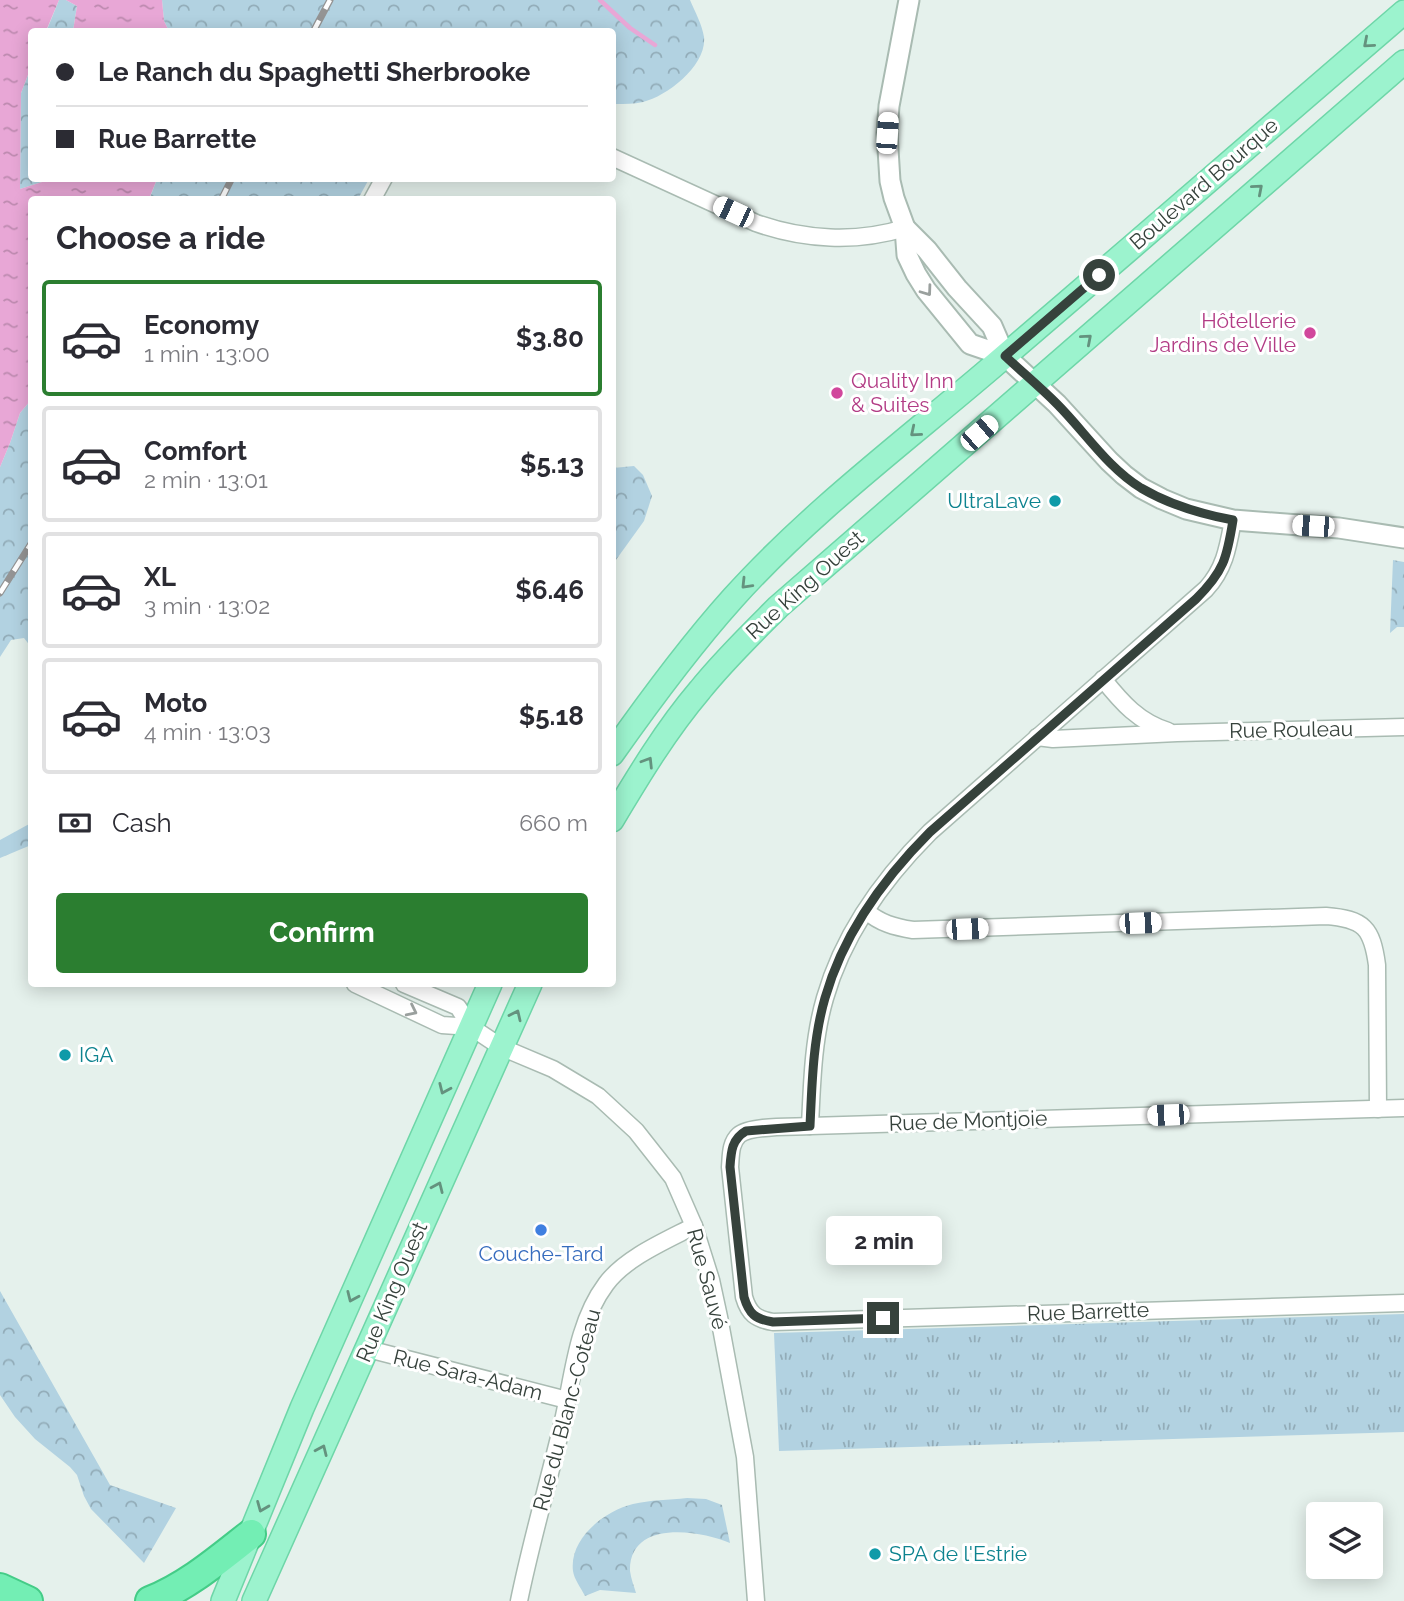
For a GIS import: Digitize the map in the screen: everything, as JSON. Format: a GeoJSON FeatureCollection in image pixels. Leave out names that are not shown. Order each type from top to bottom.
{"type":"FeatureCollection","features":[{"type":"Feature","properties":{"kind":"highway"},"geometry":{"type":"LineString","coordinates":[[150,1601],[194,1578],[251,1534]]}},
{"type":"Feature","properties":{"kind":"highway"},"geometry":{"type":"LineString","coordinates":[[0,1588],[28,1601]]}},
{"type":"Feature","properties":{"kind":"main road","name":"Boulevard Bourque"},"geometry":{"type":"LineString","coordinates":[[1005,356],[1404,12]]}},
{"type":"Feature","properties":{"kind":"main road","name":"Boulevard Bourque"},"geometry":{"type":"LineString","coordinates":[[1035,384],[1404,62]]}},
{"type":"Feature","properties":{"kind":"main road","name":"Rue King Ouest"},"geometry":{"type":"LineString","coordinates":[[616,748],[682,658],[734,597],[771,559],[838,497],[1005,356]]}},
{"type":"Feature","properties":{"kind":"main road","name":"Rue King Ouest"},"geometry":{"type":"LineString","coordinates":[[616,814],[652,755],[698,691],[747,638],[872,524],[1035,384]]}},
{"type":"Feature","properties":{"kind":"main road","name":"Rue King Ouest"},"geometry":{"type":"LineString","coordinates":[[223,1601],[302,1408],[489,987]]}},
{"type":"Feature","properties":{"kind":"main road","name":"Rue King Ouest"},"geometry":{"type":"LineString","coordinates":[[254,1601],[529,987]]}},
{"type":"Feature","properties":{"kind":"street"},"geometry":{"type":"LineString","coordinates":[[909,0],[889,106],[887,133],[891,181],[905,228],[907,255],[926,289],[970,344],[1005,356]]}},
{"type":"Feature","properties":{"kind":"street"},"geometry":{"type":"LineString","coordinates":[[616,159],[774,229],[828,238],[882,235],[905,228]]}},
{"type":"Feature","properties":{"kind":"street"},"geometry":{"type":"LineString","coordinates":[[905,228],[928,250],[957,288],[992,326],[1005,356],[1057,404],[1109,461],[1139,487],[1186,509],[1233,520],[1339,528],[1404,538]]}},
{"type":"Feature","properties":{"kind":"street"},"geometry":{"type":"LineString","coordinates":[[810,1126],[814,1062],[825,999],[835,969],[866,911],[906,855],[930,832],[1214,581],[1224,562],[1233,520]]}},
{"type":"Feature","properties":{"kind":"street","name":"Rue Rouleau"},"geometry":{"type":"LineString","coordinates":[[1103,679],[1136,715],[1160,728],[1177,733]]}},
{"type":"Feature","properties":{"kind":"street","name":"Rue Rouleau"},"geometry":{"type":"LineString","coordinates":[[1037,737],[1053,739],[1404,727]]}},
{"type":"Feature","properties":{"kind":"street"},"geometry":{"type":"LineString","coordinates":[[866,911],[878,921],[912,930],[1326,916],[1359,923],[1369,933],[1375,948],[1377,965],[1378,1109]]}},
{"type":"Feature","properties":{"kind":"street"},"geometry":{"type":"LineString","coordinates":[[361,987],[442,1025],[471,1027]]}},
{"type":"Feature","properties":{"kind":"street"},"geometry":{"type":"LineString","coordinates":[[411,987],[458,1007],[471,1027]]}},
{"type":"Feature","properties":{"kind":"street","name":"Rue Sauvé"},"geometry":{"type":"LineString","coordinates":[[471,1027],[501,1047],[553,1069],[598,1096],[636,1130],[673,1178],[694,1226],[719,1317],[743,1444],[756,1601]]}},
{"type":"Feature","properties":{"kind":"street","name":"Rue de Montjoie"},"geometry":{"type":"LineString","coordinates":[[773,1322],[753,1315],[744,1297],[730,1167],[733,1144],[738,1135],[746,1131],[810,1126],[1404,1108]]}},
{"type":"Feature","properties":{"kind":"street","name":"Rue du Blanc-Coteau"},"geometry":{"type":"LineString","coordinates":[[519,1601],[588,1316],[607,1282],[618,1271],[694,1226]]}},
{"type":"Feature","properties":{"kind":"street","name":"Rue Barrette"},"geometry":{"type":"LineString","coordinates":[[773,1322],[1404,1303]]}},
{"type":"Feature","properties":{"kind":"street","name":"Rue Sara-Adam"},"geometry":{"type":"LineString","coordinates":[[368,1349],[568,1400]]}},
{"type":"Feature","properties":{"kind":"green space"},"geometry":{"type":"Polygon","coordinates":[[[59,0],[66,0],[77,6],[73,28],[48,28],[59,0]]]}},
{"type":"Feature","properties":{"kind":"green space"},"geometry":{"type":"Polygon","coordinates":[[[162,0],[690,0],[704,37],[703,48],[693,68],[674,86],[653,99],[633,104],[616,104],[616,28],[168,28],[162,0]]]}},
{"type":"Feature","properties":{"kind":"green space"},"geometry":{"type":"Polygon","coordinates":[[[28,75],[28,182],[42,182],[20,189],[21,93],[28,75]]]}},
{"type":"Feature","properties":{"kind":"green space"},"geometry":{"type":"Polygon","coordinates":[[[156,182],[367,182],[360,196],[151,196],[156,182]]]}},
{"type":"Feature","properties":{"kind":"green space"},"geometry":{"type":"Polygon","coordinates":[[[28,404],[28,643],[24,638],[11,640],[0,657],[0,467],[20,413],[28,404]]]}},
{"type":"Feature","properties":{"kind":"green space"},"geometry":{"type":"Polygon","coordinates":[[[634,466],[643,475],[652,496],[644,521],[616,560],[616,468],[634,466]]]}},
{"type":"Feature","properties":{"kind":"green space"},"geometry":{"type":"Polygon","coordinates":[[[1393,560],[1404,562],[1404,627],[1397,627],[1390,633],[1393,560]]]}},
{"type":"Feature","properties":{"kind":"green space"},"geometry":{"type":"Polygon","coordinates":[[[28,825],[28,846],[0,858],[0,840],[28,825]]]}},
{"type":"Feature","properties":{"kind":"green space"},"geometry":{"type":"Polygon","coordinates":[[[0,1291],[110,1485],[176,1508],[144,1563],[91,1509],[77,1475],[35,1439],[0,1395],[0,1291]]]}},
{"type":"Feature","properties":{"kind":"green space"},"geometry":{"type":"Polygon","coordinates":[[[1404,1314],[1404,1432],[779,1451],[774,1333],[1404,1314]]]}},
{"type":"Feature","properties":{"kind":"green space"},"geometry":{"type":"Polygon","coordinates":[[[687,1498],[706,1499],[722,1505],[730,1543],[685,1532],[653,1536],[641,1543],[633,1554],[630,1571],[636,1593],[600,1590],[585,1596],[573,1571],[573,1559],[591,1528],[611,1513],[633,1504],[687,1498]]]}},
{"type":"Feature","properties":{"kind":"water"},"geometry":{"type":"Polygon","coordinates":[[[0,0],[59,0],[47,28],[28,28],[28,75],[21,93],[20,189],[42,182],[156,182],[150,196],[28,196],[28,404],[20,413],[0,467],[0,0]]]}},
{"type":"Feature","properties":{"kind":"water"},"geometry":{"type":"Polygon","coordinates":[[[66,0],[162,0],[168,28],[73,28],[77,6],[66,0]]]}},
{"type":"Feature","properties":{"kind":"waterway"},"geometry":{"type":"LineString","coordinates":[[600,0],[630,28],[655,45]]}},
{"type":"Feature","properties":{"kind":"railway"},"geometry":{"type":"LineString","coordinates":[[315,28],[330,0]]}},
{"type":"Feature","properties":{"kind":"railway"},"geometry":{"type":"LineString","coordinates":[[223,196],[230,182]]}},
{"type":"Feature","properties":{"kind":"railway"},"geometry":{"type":"LineString","coordinates":[[0,593],[28,548]]}},
{"type":"Feature","properties":{"kind":"place","name":"Hôtellerie Jardins de Ville"},"geometry":{"type":"Point","coordinates":[1310,333]}},
{"type":"Feature","properties":{"kind":"place","name":"Quality Inn & Suites"},"geometry":{"type":"Point","coordinates":[837,393]}},
{"type":"Feature","properties":{"kind":"place","name":"UltraLave"},"geometry":{"type":"Point","coordinates":[1055,501]}},
{"type":"Feature","properties":{"kind":"place","name":"IGA"},"geometry":{"type":"Point","coordinates":[65,1055]}},
{"type":"Feature","properties":{"kind":"place","name":"Couche-Tard"},"geometry":{"type":"Point","coordinates":[541,1230]}},
{"type":"Feature","properties":{"kind":"place","name":"SPA de l'Estrie"},"geometry":{"type":"Point","coordinates":[875,1554]}},
{"type":"Feature","properties":{"kind":"route"},"geometry":{"type":"LineString","coordinates":[[883,1318],[773,1322],[753,1315],[744,1297],[730,1167],[731,1153],[738,1135],[746,1131],[810,1126],[818,1032],[835,969],[866,911],[906,855],[1196,599],[1220,572],[1233,520],[1186,509],[1139,487],[1109,461],[1057,404],[1005,356],[1099,275]]}}]}
